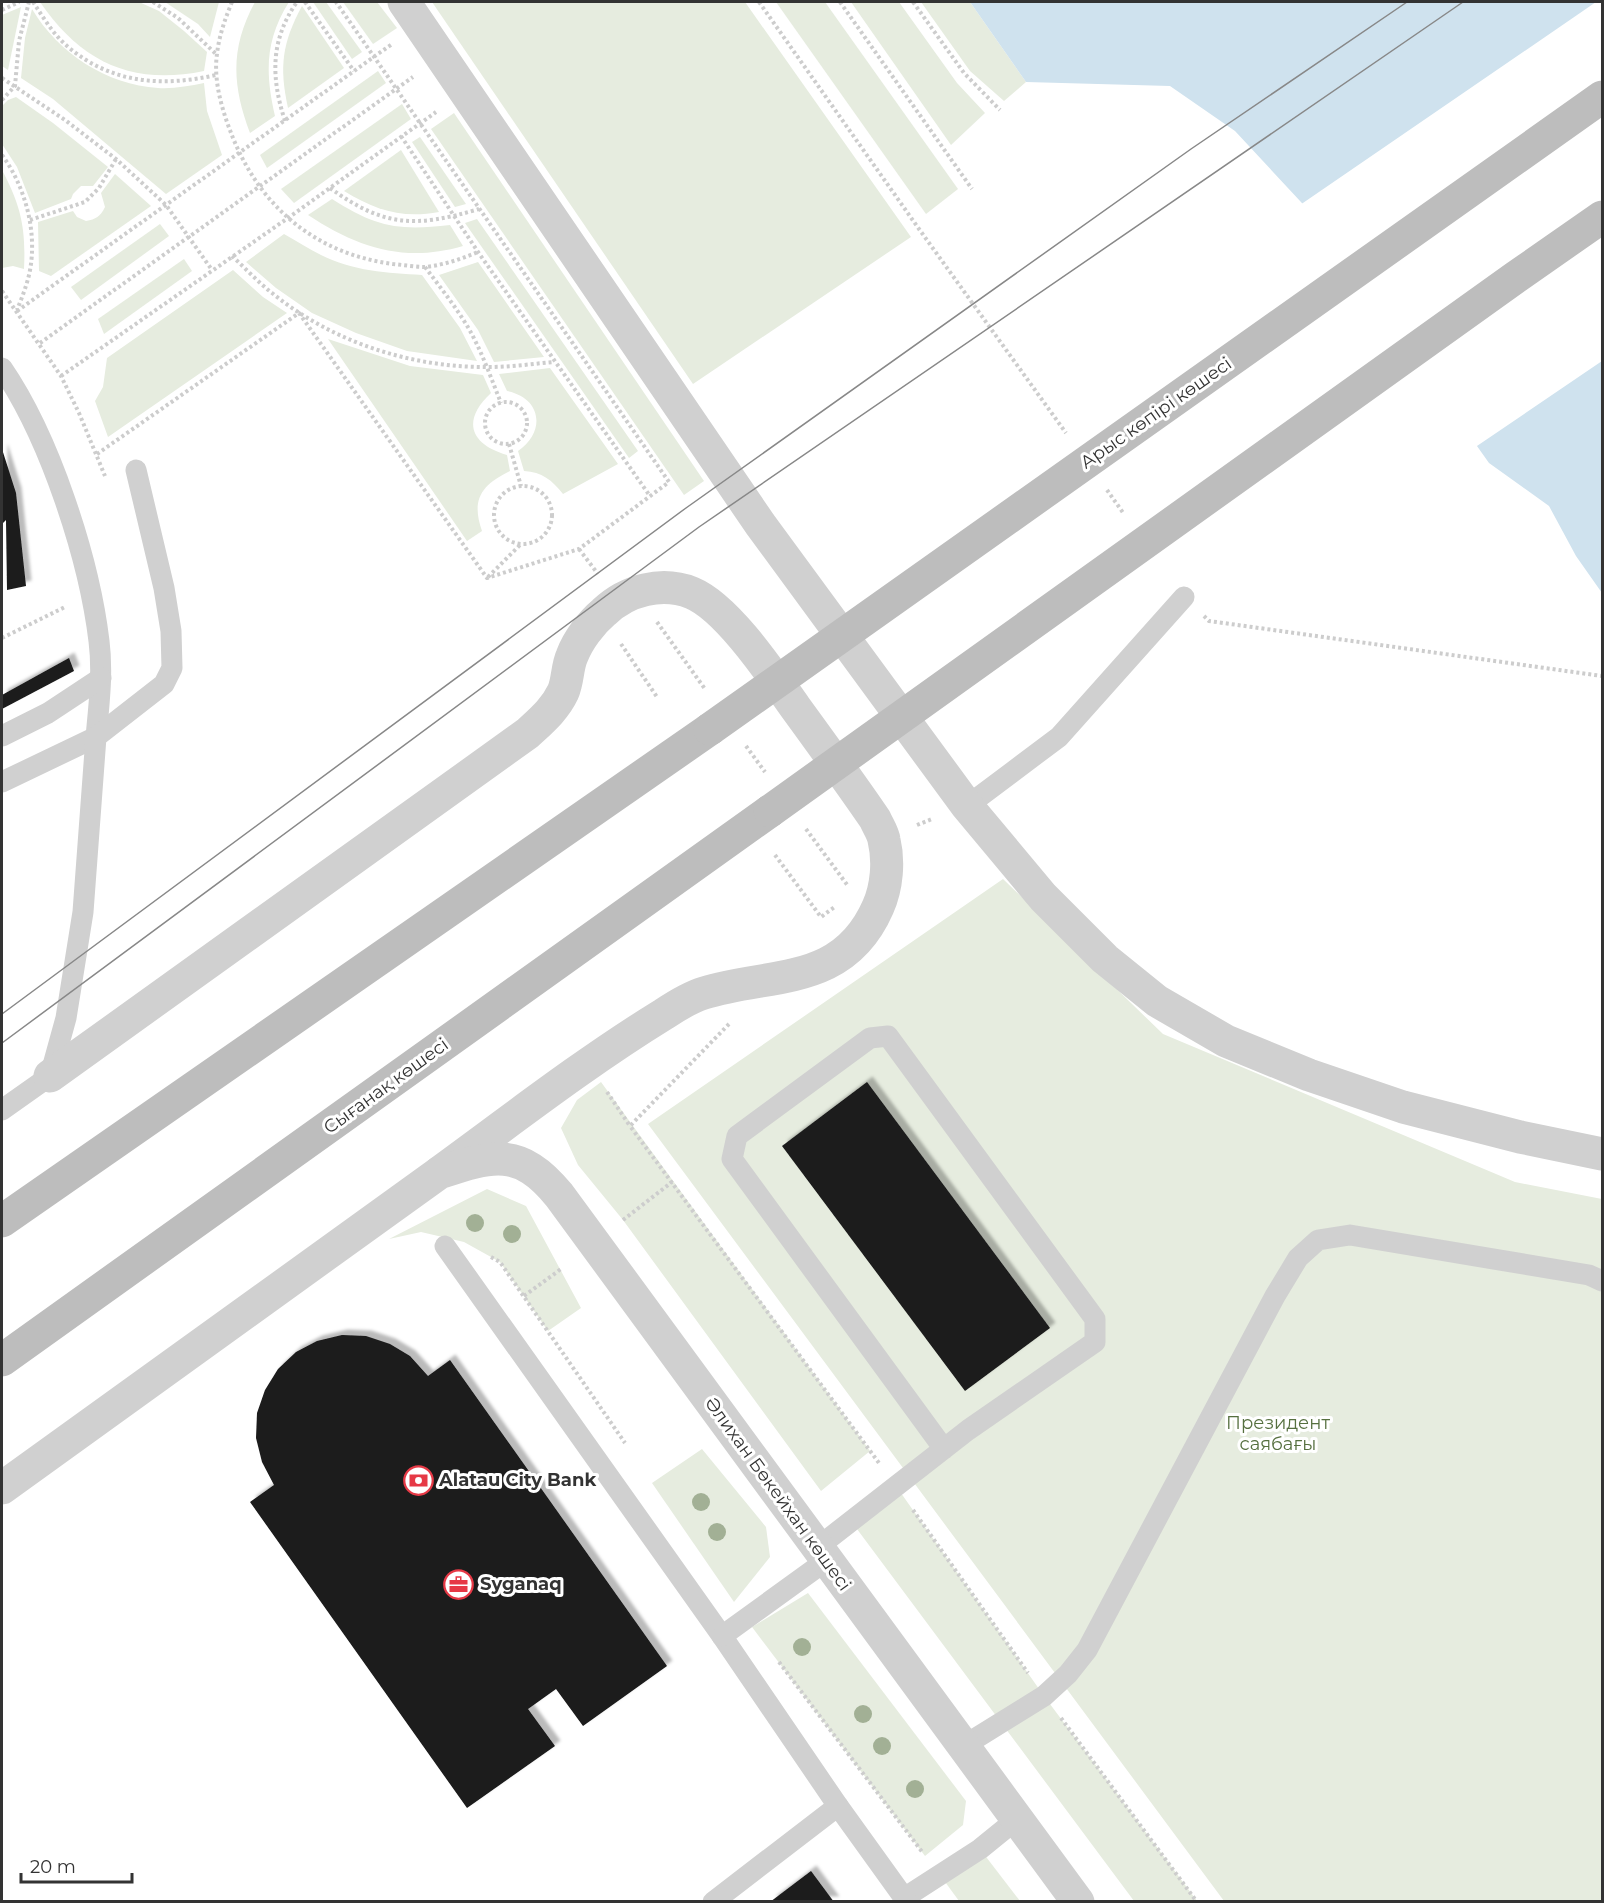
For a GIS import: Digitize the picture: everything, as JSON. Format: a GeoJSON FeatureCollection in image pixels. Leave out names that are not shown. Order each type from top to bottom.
{"type":"FeatureCollection","features":[{"type":"Feature","properties":{"kind":"main road","name":"Арыс көпірі көшесі"},"geometry":{"type":"LineString","coordinates":[[2,1221],[710,729],[1602,97]]}},
{"type":"Feature","properties":{"kind":"main road","name":"Сығанақ көшесі"},"geometry":{"type":"LineString","coordinates":[[2,1360],[1602,217]]}},
{"type":"Feature","properties":{"kind":"street"},"geometry":{"type":"LineString","coordinates":[[412,13],[760,524],[967,806],[1043,897],[1105,959],[1157,1001],[1226,1041],[1309,1075],[1403,1107],[1520,1137],[1602,1154]]}},
{"type":"Feature","properties":{"kind":"street"},"geometry":{"type":"LineString","coordinates":[[2,1488],[588,1064],[665,1012],[702,994],[736,985],[799,975],[830,962],[854,942],[872,922],[876,913],[884,894],[887,866],[884,838],[875,819],[767,668],[753,649],[719,613],[694,594],[672,587],[642,590],[618,601],[603,612],[584,634],[571,656],[564,690],[552,710],[528,733],[50,1076]]}},
{"type":"Feature","properties":{"kind":"street","name":"Әлихан Бөкейхан көшесі"},"geometry":{"type":"LineString","coordinates":[[439,1173],[475,1161],[503,1159],[526,1164],[544,1177],[965,1745],[1078,1902]]}},
{"type":"Feature","properties":{"kind":"lane"},"geometry":{"type":"LineString","coordinates":[[2,369],[45,449],[64,499],[85,567],[99,641],[101,678],[83,912],[66,1018],[50,1076],[2,1110]]}},
{"type":"Feature","properties":{"kind":"lane"},"geometry":{"type":"LineString","coordinates":[[2,782],[96,737],[164,684],[172,668],[171,631],[164,588],[136,470]]}},
{"type":"Feature","properties":{"kind":"lane"},"geometry":{"type":"LineString","coordinates":[[967,806],[1059,737],[1184,597]]}},
{"type":"Feature","properties":{"kind":"lane"},"geometry":{"type":"LineString","coordinates":[[2,736],[48,713],[101,678]]}},
{"type":"Feature","properties":{"kind":"lane"},"geometry":{"type":"LineString","coordinates":[[722,1636],[746,1619],[822,1554],[896,1486],[944,1449],[1095,1342],[1095,1319],[888,1036],[870,1038],[737,1136],[732,1158],[944,1449]]}},
{"type":"Feature","properties":{"kind":"lane"},"geometry":{"type":"LineString","coordinates":[[965,1745],[1044,1696],[1068,1674],[1087,1650],[1275,1296],[1298,1258],[1318,1240],[1350,1235],[1589,1275],[1602,1281]]}},
{"type":"Feature","properties":{"kind":"lane"},"geometry":{"type":"LineString","coordinates":[[445,1246],[906,1900],[980,1849],[1017,1819]]}},
{"type":"Feature","properties":{"kind":"lane"},"geometry":{"type":"LineString","coordinates":[[713,1902],[838,1806]]}},
{"type":"Feature","properties":{"kind":"path"},"geometry":{"type":"LineString","coordinates":[[2,9],[19,2]]}},
{"type":"Feature","properties":{"kind":"path"},"geometry":{"type":"LineString","coordinates":[[31,2],[67,46],[89,61],[116,74],[139,80],[166,83],[216,75]]}},
{"type":"Feature","properties":{"kind":"path"},"geometry":{"type":"LineString","coordinates":[[2,100],[15,86],[19,41],[31,2]]}},
{"type":"Feature","properties":{"kind":"path"},"geometry":{"type":"LineString","coordinates":[[153,2],[178,18],[217,55]]}},
{"type":"Feature","properties":{"kind":"path"},"geometry":{"type":"LineString","coordinates":[[232,2],[223,26],[217,55],[216,75],[224,115],[239,153],[259,187],[288,218],[303,231],[334,249],[372,261],[424,267],[453,262],[478,252]]}},
{"type":"Feature","properties":{"kind":"path"},"geometry":{"type":"LineString","coordinates":[[285,121],[277,97],[274,66],[278,39],[288,14],[297,2]]}},
{"type":"Feature","properties":{"kind":"path"},"geometry":{"type":"LineString","coordinates":[[306,2],[354,71]]}},
{"type":"Feature","properties":{"kind":"path"},"geometry":{"type":"LineString","coordinates":[[336,2],[669,482],[579,549],[487,578]]}},
{"type":"Feature","properties":{"kind":"path"},"geometry":{"type":"LineString","coordinates":[[759,2],[1055,417]]}},
{"type":"Feature","properties":{"kind":"path"},"geometry":{"type":"LineString","coordinates":[[840,2],[972,189]]}},
{"type":"Feature","properties":{"kind":"path"},"geometry":{"type":"LineString","coordinates":[[913,2],[964,73],[1000,110]]}},
{"type":"Feature","properties":{"kind":"path"},"geometry":{"type":"LineString","coordinates":[[17,311],[374,56],[412,13]]}},
{"type":"Feature","properties":{"kind":"path"},"geometry":{"type":"LineString","coordinates":[[40,343],[442,58]]}},
{"type":"Feature","properties":{"kind":"path"},"geometry":{"type":"LineString","coordinates":[[2,78],[65,120],[116,159],[166,205],[212,270]]}},
{"type":"Feature","properties":{"kind":"path"},"geometry":{"type":"LineString","coordinates":[[61,376],[465,92]]}},
{"type":"Feature","properties":{"kind":"path"},"geometry":{"type":"LineString","coordinates":[[401,136],[453,217],[650,496]]}},
{"type":"Feature","properties":{"kind":"path"},"geometry":{"type":"LineString","coordinates":[[2,155],[10,166],[30,220],[33,253],[28,279],[17,311]]}},
{"type":"Feature","properties":{"kind":"path"},"geometry":{"type":"LineString","coordinates":[[30,220],[85,202],[99,188],[116,159]]}},
{"type":"Feature","properties":{"kind":"path"},"geometry":{"type":"LineString","coordinates":[[330,188],[352,204],[378,216],[404,222],[432,221],[478,209]]}},
{"type":"Feature","properties":{"kind":"path"},"geometry":{"type":"LineString","coordinates":[[232,256],[272,293],[299,313],[334,333],[376,350],[444,365],[488,367],[554,362]]}},
{"type":"Feature","properties":{"kind":"path"},"geometry":{"type":"LineString","coordinates":[[424,267],[448,297],[469,329],[488,367],[501,403]]}},
{"type":"Feature","properties":{"kind":"path"},"geometry":{"type":"LineString","coordinates":[[2,291],[61,376],[97,454],[108,484]]}},
{"type":"Feature","properties":{"kind":"path"},"geometry":{"type":"LineString","coordinates":[[299,313],[487,578]]}},
{"type":"Feature","properties":{"kind":"path"},"geometry":{"type":"LineString","coordinates":[[97,454],[299,313]]}},
{"type":"Feature","properties":{"kind":"path"},"geometry":{"type":"LineString","coordinates":[[507,402],[520,408],[527,421],[524,434],[519,440],[509,444],[493,440],[486,429],[486,416],[489,410],[507,402]]}},
{"type":"Feature","properties":{"kind":"path"},"geometry":{"type":"LineString","coordinates":[[509,444],[521,487]]}},
{"type":"Feature","properties":{"kind":"path"},"geometry":{"type":"LineString","coordinates":[[521,487],[536,489],[544,495],[552,513],[547,531],[531,543],[522,544],[505,538],[498,531],[494,513],[496,504],[508,490],[521,487]]}},
{"type":"Feature","properties":{"kind":"path"},"geometry":{"type":"LineString","coordinates":[[487,578],[522,544]]}},
{"type":"Feature","properties":{"kind":"path"},"geometry":{"type":"LineString","coordinates":[[2,638],[90,594]]}},
{"type":"Feature","properties":{"kind":"path"},"geometry":{"type":"LineString","coordinates":[[651,615],[707,692]]}},
{"type":"Feature","properties":{"kind":"path"},"geometry":{"type":"LineString","coordinates":[[1209,621],[1602,676]]}},
{"type":"Feature","properties":{"kind":"path"},"geometry":{"type":"LineString","coordinates":[[615,635],[657,697]]}},
{"type":"Feature","properties":{"kind":"path"},"geometry":{"type":"LineString","coordinates":[[742,740],[770,778]]}},
{"type":"Feature","properties":{"kind":"path"},"geometry":{"type":"LineString","coordinates":[[884,838],[967,806]]}},
{"type":"Feature","properties":{"kind":"path"},"geometry":{"type":"LineString","coordinates":[[805,827],[854,894]]}},
{"type":"Feature","properties":{"kind":"path"},"geometry":{"type":"LineString","coordinates":[[775,855],[821,916],[837,905]]}},
{"type":"Feature","properties":{"kind":"path"},"geometry":{"type":"LineString","coordinates":[[730,1023],[630,1126],[896,1486],[1044,1696],[1197,1902]]}},
{"type":"Feature","properties":{"kind":"path"},"geometry":{"type":"LineString","coordinates":[[623,1220],[672,1182]]}},
{"type":"Feature","properties":{"kind":"path"},"geometry":{"type":"LineString","coordinates":[[482,1252],[500,1262],[626,1445]]}},
{"type":"Feature","properties":{"kind":"path"},"geometry":{"type":"LineString","coordinates":[[524,1296],[561,1269]]}},
{"type":"Feature","properties":{"kind":"path"},"geometry":{"type":"LineString","coordinates":[[746,1619],[940,1875]]}},
{"type":"Feature","properties":{"kind":"green space"},"geometry":{"type":"Polygon","coordinates":[[[40,2],[139,2],[159,11],[207,52],[204,71],[178,75],[154,75],[131,72],[110,65],[73,40],[40,2]]]}},
{"type":"Feature","properties":{"kind":"green space"},"geometry":{"type":"Polygon","coordinates":[[[165,2],[219,2],[210,37],[198,24],[165,2]]]}},
{"type":"Feature","properties":{"kind":"green space"},"geometry":{"type":"Polygon","coordinates":[[[255,2],[289,2],[275,30],[269,57],[270,85],[275,116],[250,133],[240,99],[236,67],[241,35],[255,2]]]}},
{"type":"Feature","properties":{"kind":"green space"},"geometry":{"type":"Polygon","coordinates":[[[313,2],[326,2],[362,52],[352,59],[313,2]]]}},
{"type":"Feature","properties":{"kind":"green space"},"geometry":{"type":"Polygon","coordinates":[[[343,2],[377,2],[397,28],[373,44],[343,2]]]}},
{"type":"Feature","properties":{"kind":"green space"},"geometry":{"type":"Polygon","coordinates":[[[432,2],[745,2],[911,237],[693,384],[432,2]]]}},
{"type":"Feature","properties":{"kind":"green space"},"geometry":{"type":"Polygon","coordinates":[[[776,2],[825,2],[958,189],[926,214],[776,2]]]}},
{"type":"Feature","properties":{"kind":"green space"},"geometry":{"type":"Polygon","coordinates":[[[851,2],[899,2],[957,83],[985,113],[951,145],[851,2]]]}},
{"type":"Feature","properties":{"kind":"green space"},"geometry":{"type":"Polygon","coordinates":[[[921,2],[970,2],[1026,82],[1004,101],[970,71],[921,2]]]}},
{"type":"Feature","properties":{"kind":"green space"},"geometry":{"type":"Polygon","coordinates":[[[302,6],[344,68],[288,108],[283,67],[284,56],[290,32],[302,6]]]}},
{"type":"Feature","properties":{"kind":"green space"},"geometry":{"type":"Polygon","coordinates":[[[21,7],[8,70],[2,66],[2,15],[21,7]]]}},
{"type":"Feature","properties":{"kind":"green space"},"geometry":{"type":"Polygon","coordinates":[[[32,9],[55,39],[70,53],[120,81],[158,88],[175,88],[204,83],[207,111],[222,155],[166,194],[53,99],[21,78],[25,38],[32,9]]]}},
{"type":"Feature","properties":{"kind":"green space"},"geometry":{"type":"Polygon","coordinates":[[[378,71],[386,83],[267,168],[260,155],[378,71]]]}},
{"type":"Feature","properties":{"kind":"green space"},"geometry":{"type":"Polygon","coordinates":[[[16,97],[108,167],[93,186],[81,186],[71,199],[35,213],[17,167],[2,144],[2,106],[8,100],[16,97]]]}},
{"type":"Feature","properties":{"kind":"green space"},"geometry":{"type":"Polygon","coordinates":[[[402,104],[411,119],[294,203],[281,189],[402,104]]]}},
{"type":"Feature","properties":{"kind":"green space"},"geometry":{"type":"Polygon","coordinates":[[[454,113],[704,481],[684,495],[431,129],[454,113]]]}},
{"type":"Feature","properties":{"kind":"green space"},"geometry":{"type":"Polygon","coordinates":[[[420,137],[466,204],[455,207],[412,142],[420,137]]]}},
{"type":"Feature","properties":{"kind":"green space"},"geometry":{"type":"Polygon","coordinates":[[[401,150],[439,212],[413,214],[389,211],[344,191],[401,150]]]}},
{"type":"Feature","properties":{"kind":"green space"},"geometry":{"type":"Polygon","coordinates":[[[2,170],[14,195],[21,218],[24,269],[13,266],[2,268],[2,170]]]}},
{"type":"Feature","properties":{"kind":"green space"},"geometry":{"type":"Polygon","coordinates":[[[115,174],[151,206],[51,276],[39,271],[38,222],[73,211],[77,217],[86,221],[97,217],[105,207],[101,193],[115,174]]]}},
{"type":"Feature","properties":{"kind":"green space"},"geometry":{"type":"Polygon","coordinates":[[[332,199],[362,216],[388,225],[432,227],[450,225],[463,246],[421,253],[382,249],[364,244],[327,227],[308,215],[332,199]]]}},
{"type":"Feature","properties":{"kind":"green space"},"geometry":{"type":"Polygon","coordinates":[[[477,219],[638,451],[629,458],[465,223],[477,219]]]}},
{"type":"Feature","properties":{"kind":"green space"},"geometry":{"type":"Polygon","coordinates":[[[160,224],[169,236],[81,300],[71,287],[160,224]]]}},
{"type":"Feature","properties":{"kind":"green space"},"geometry":{"type":"Polygon","coordinates":[[[284,234],[321,255],[345,265],[383,272],[422,275],[460,328],[477,361],[407,351],[356,333],[312,313],[276,288],[246,262],[284,234]]]}},
{"type":"Feature","properties":{"kind":"green space"},"geometry":{"type":"Polygon","coordinates":[[[184,259],[192,271],[104,334],[98,319],[184,259]]]}},
{"type":"Feature","properties":{"kind":"green space"},"geometry":{"type":"Polygon","coordinates":[[[478,262],[544,357],[494,362],[478,330],[439,275],[478,262]]]}},
{"type":"Feature","properties":{"kind":"green space"},"geometry":{"type":"Polygon","coordinates":[[[233,270],[263,297],[287,313],[108,437],[95,401],[103,387],[107,358],[233,270]]]}},
{"type":"Feature","properties":{"kind":"green space"},"geometry":{"type":"Polygon","coordinates":[[[328,339],[410,366],[483,375],[491,393],[476,413],[473,422],[474,430],[484,444],[507,455],[510,471],[492,482],[481,495],[478,511],[482,531],[467,541],[328,339]]]}},
{"type":"Feature","properties":{"kind":"green space"},"geometry":{"type":"Polygon","coordinates":[[[550,368],[618,464],[563,494],[546,478],[524,471],[518,451],[533,435],[536,416],[527,401],[507,391],[499,374],[550,368]]]}},
{"type":"Feature","properties":{"kind":"green space","name":"Президент саябағы"},"geometry":{"type":"Polygon","coordinates":[[[1003,879],[1163,1034],[1515,1182],[1602,1199],[1602,1901],[1224,1901],[648,1124],[1003,879]]]}},
{"type":"Feature","properties":{"kind":"green space"},"geometry":{"type":"Polygon","coordinates":[[[601,1082],[870,1451],[821,1491],[623,1220],[578,1165],[561,1128],[577,1100],[601,1082]]]}},
{"type":"Feature","properties":{"kind":"green space"},"geometry":{"type":"Polygon","coordinates":[[[487,1189],[526,1206],[581,1308],[548,1331],[500,1262],[464,1242],[421,1232],[389,1239],[487,1189]]]}},
{"type":"Feature","properties":{"kind":"green space"},"geometry":{"type":"Polygon","coordinates":[[[702,1449],[766,1527],[770,1557],[734,1602],[652,1483],[702,1449]]]}},
{"type":"Feature","properties":{"kind":"green space"},"geometry":{"type":"Polygon","coordinates":[[[896,1486],[1044,1696],[1197,1901],[1134,1901],[851,1521],[896,1486]]]}},
{"type":"Feature","properties":{"kind":"green space"},"geometry":{"type":"Polygon","coordinates":[[[808,1593],[966,1801],[963,1825],[925,1856],[752,1627],[808,1593]]]}},
{"type":"Feature","properties":{"kind":"green space"},"geometry":{"type":"Polygon","coordinates":[[[980,1849],[1020,1901],[959,1901],[940,1875],[980,1849]]]}},
{"type":"Feature","properties":{"kind":"water"},"geometry":{"type":"Polygon","coordinates":[[[970,2],[1602,2],[1602,593],[1576,556],[1549,506],[1489,463],[1314,216],[1235,131],[1170,86],[1026,82],[970,2]]]}},
{"type":"Feature","properties":{"kind":"pier"},"geometry":{"type":"Polygon","coordinates":[[[1596,2],[1602,2],[1602,361],[1474,448],[1312,218],[1300,205],[1596,2]]]}},
{"type":"Feature","properties":{"kind":"building"},"geometry":{"type":"Polygon","coordinates":[[[2,449],[16,493],[26,586],[7,590],[6,520],[2,524],[2,449]]]}},
{"type":"Feature","properties":{"kind":"building"},"geometry":{"type":"Polygon","coordinates":[[[69,658],[74,671],[2,709],[2,695],[69,658]]]}},
{"type":"Feature","properties":{"kind":"building"},"geometry":{"type":"Polygon","coordinates":[[[867,1082],[1050,1328],[965,1391],[782,1146],[867,1082]]]}},
{"type":"Feature","properties":{"kind":"building","name":"Syganaq"},"geometry":{"type":"Polygon","coordinates":[[[342,1335],[366,1336],[390,1344],[410,1356],[428,1376],[450,1360],[667,1666],[583,1726],[556,1689],[528,1709],[555,1746],[467,1808],[250,1502],[274,1485],[262,1462],[256,1438],[257,1413],[265,1390],[278,1369],[296,1352],[317,1341],[342,1335]]]}},
{"type":"Feature","properties":{"kind":"building"},"geometry":{"type":"Polygon","coordinates":[[[811,1871],[834,1902],[770,1902],[811,1871]]]}},
{"type":"Feature","properties":{"kind":"tram line"},"geometry":{"type":"LineString","coordinates":[[2,1014],[686,508],[1191,149],[1407,2]]}},
{"type":"Feature","properties":{"kind":"tram line"},"geometry":{"type":"LineString","coordinates":[[2,1043],[699,527],[1463,2]]}},
{"type":"Feature","properties":{"kind":"place","name":"Alatau City Bank"},"geometry":{"type":"Point","coordinates":[418,1480]}},
{"type":"Feature","properties":{"kind":"place","name":"Syganaq"},"geometry":{"type":"Point","coordinates":[459,1584]}}]}
